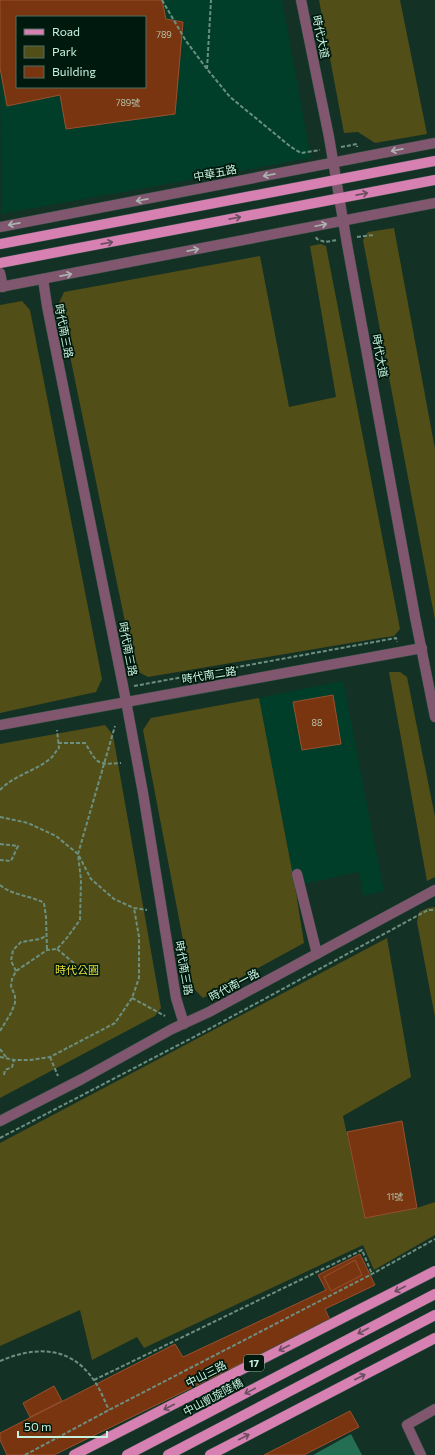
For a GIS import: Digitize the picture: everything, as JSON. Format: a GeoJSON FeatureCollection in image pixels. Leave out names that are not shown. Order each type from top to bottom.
{"type":"FeatureCollection","features":[{"type":"Feature","properties":{"kind":"main road"},"geometry":{"type":"LineString","coordinates":[[0,244],[435,162]]}},
{"type":"Feature","properties":{"kind":"main road"},"geometry":{"type":"LineString","coordinates":[[0,263],[435,180]]}},
{"type":"Feature","properties":{"kind":"main road","name":"中山三路"},"geometry":{"type":"LineString","coordinates":[[74,1455],[435,1271]]}},
{"type":"Feature","properties":{"kind":"main road","name":"中山凱旋陸橋"},"geometry":{"type":"LineString","coordinates":[[127,1455],[435,1294]]}},
{"type":"Feature","properties":{"kind":"main road"},"geometry":{"type":"LineString","coordinates":[[168,1455],[435,1315]]}},
{"type":"Feature","properties":{"kind":"main road"},"geometry":{"type":"LineString","coordinates":[[210,1455],[435,1338]]}},
{"type":"Feature","properties":{"kind":"street","name":"時代大道"},"geometry":{"type":"LineString","coordinates":[[300,0],[329,137],[435,717]]}},
{"type":"Feature","properties":{"kind":"street","name":"中華五路"},"geometry":{"type":"LineString","coordinates":[[0,227],[435,143]]}},
{"type":"Feature","properties":{"kind":"street"},"geometry":{"type":"LineString","coordinates":[[0,273],[1,287],[435,203]]}},
{"type":"Feature","properties":{"kind":"street","name":"時代南三路"},"geometry":{"type":"LineString","coordinates":[[43,279],[48,315],[126,701],[143,793],[176,998],[184,1024]]}},
{"type":"Feature","properties":{"kind":"street","name":"時代南二路"},"geometry":{"type":"LineString","coordinates":[[0,725],[422,648]]}},
{"type":"Feature","properties":{"kind":"street"},"geometry":{"type":"LineString","coordinates":[[297,874],[317,954]]}},
{"type":"Feature","properties":{"kind":"street","name":"時代南一路"},"geometry":{"type":"LineString","coordinates":[[0,1122],[184,1024],[210,1012],[435,890]]}},
{"type":"Feature","properties":{"kind":"street"},"geometry":{"type":"LineString","coordinates":[[421,1455],[406,1425],[435,1409]]}},
{"type":"Feature","properties":{"kind":"path"},"geometry":{"type":"LineString","coordinates":[[162,0],[186,41],[230,96],[291,147],[301,153]]}},
{"type":"Feature","properties":{"kind":"path"},"geometry":{"type":"LineString","coordinates":[[207,69],[211,0]]}},
{"type":"Feature","properties":{"kind":"path"},"geometry":{"type":"LineString","coordinates":[[134,686],[396,638]]}},
{"type":"Feature","properties":{"kind":"path"},"geometry":{"type":"LineString","coordinates":[[57,949],[80,920],[81,880],[78,854],[115,726]]}},
{"type":"Feature","properties":{"kind":"path"},"geometry":{"type":"LineString","coordinates":[[0,790],[7,782],[35,768],[52,757],[59,748],[57,730]]}},
{"type":"Feature","properties":{"kind":"path"},"geometry":{"type":"LineString","coordinates":[[58,743],[85,743],[97,762],[104,764],[121,763]]}},
{"type":"Feature","properties":{"kind":"path"},"geometry":{"type":"LineString","coordinates":[[0,817],[28,823],[56,836],[78,854],[91,879],[114,899],[134,908],[147,910]]}},
{"type":"Feature","properties":{"kind":"path"},"geometry":{"type":"LineString","coordinates":[[0,844],[18,846],[11,861],[0,860]]}},
{"type":"Feature","properties":{"kind":"path"},"geometry":{"type":"LineString","coordinates":[[0,885],[6,890],[44,903],[47,950]]}},
{"type":"Feature","properties":{"kind":"path"},"geometry":{"type":"LineString","coordinates":[[0,1057],[14,1060],[30,1060],[50,1057],[115,1023],[132,998],[139,978],[139,937],[134,908]]}},
{"type":"Feature","properties":{"kind":"path"},"geometry":{"type":"LineString","coordinates":[[0,1138],[202,1032],[428,910],[435,910]]}},
{"type":"Feature","properties":{"kind":"path"},"geometry":{"type":"LineString","coordinates":[[16,971],[11,961],[13,950],[21,942],[40,939],[46,936]]}},
{"type":"Feature","properties":{"kind":"path"},"geometry":{"type":"LineString","coordinates":[[0,1030],[11,1014],[15,1003],[15,996],[11,986],[12,979],[16,971],[47,950],[57,949],[75,964]]}},
{"type":"Feature","properties":{"kind":"path"},"geometry":{"type":"LineString","coordinates":[[132,998],[165,1016]]}},
{"type":"Feature","properties":{"kind":"path"},"geometry":{"type":"LineString","coordinates":[[0,1049],[7,1058]]}},
{"type":"Feature","properties":{"kind":"path"},"geometry":{"type":"LineString","coordinates":[[50,1057],[58,1076]]}},
{"type":"Feature","properties":{"kind":"path"},"geometry":{"type":"LineString","coordinates":[[4,1075],[6,1070],[12,1067],[14,1060]]}},
{"type":"Feature","properties":{"kind":"path"},"geometry":{"type":"LineString","coordinates":[[25,1455],[108,1410],[372,1274],[435,1239]]}},
{"type":"Feature","properties":{"kind":"path"},"geometry":{"type":"LineString","coordinates":[[94,1380],[362,1250],[372,1274]]}},
{"type":"Feature","properties":{"kind":"path"},"geometry":{"type":"LineString","coordinates":[[0,1361],[22,1353],[39,1351],[62,1354],[79,1363],[94,1380],[108,1410]]}},
{"type":"Feature","properties":{"kind":"shaded area"},"geometry":{"type":"Polygon","coordinates":[[[0,0],[282,0],[311,158],[1,214],[0,0]]]}},
{"type":"Feature","properties":{"kind":"shaded area"},"geometry":{"type":"Polygon","coordinates":[[[343,681],[384,891],[363,896],[359,872],[295,886],[259,698],[343,681]]]}},
{"type":"Feature","properties":{"kind":"shaded area"},"geometry":{"type":"Polygon","coordinates":[[[351,1434],[362,1455],[313,1455],[351,1434]]]}},
{"type":"Feature","properties":{"kind":"green space"},"geometry":{"type":"Polygon","coordinates":[[[319,0],[400,0],[427,134],[375,143],[358,132],[344,133],[319,0]]]}},
{"type":"Feature","properties":{"kind":"green space"},"geometry":{"type":"Polygon","coordinates":[[[394,228],[435,449],[435,620],[363,240],[368,232],[394,228]]]}},
{"type":"Feature","properties":{"kind":"green space"},"geometry":{"type":"Polygon","coordinates":[[[321,244],[326,246],[400,629],[394,636],[148,677],[135,670],[59,303],[64,292],[260,256],[289,407],[336,397],[310,246],[321,244]]]}},
{"type":"Feature","properties":{"kind":"green space"},"geometry":{"type":"Polygon","coordinates":[[[22,301],[30,310],[102,679],[96,692],[0,713],[0,305],[22,301]]]}},
{"type":"Feature","properties":{"kind":"green space"},"geometry":{"type":"Polygon","coordinates":[[[389,672],[400,672],[407,677],[435,817],[435,877],[427,881],[389,672]]]}},
{"type":"Feature","properties":{"kind":"green space"},"geometry":{"type":"Polygon","coordinates":[[[259,698],[295,886],[304,943],[203,998],[192,987],[143,730],[151,718],[259,698]]]}},
{"type":"Feature","properties":{"kind":"green space","name":"時代公園"},"geometry":{"type":"Polygon","coordinates":[[[105,725],[113,735],[161,1008],[155,1016],[0,1098],[0,744],[105,725]]]}},
{"type":"Feature","properties":{"kind":"green space"},"geometry":{"type":"Polygon","coordinates":[[[435,907],[435,1017],[417,922],[419,912],[435,907]]]}},
{"type":"Feature","properties":{"kind":"green space"},"geometry":{"type":"Polygon","coordinates":[[[387,938],[411,1077],[343,1116],[365,1218],[417,1208],[435,1202],[435,1235],[374,1270],[363,1245],[144,1348],[137,1337],[92,1360],[80,1310],[0,1346],[0,1143],[387,938]]]}},
{"type":"Feature","properties":{"kind":"building"},"geometry":{"type":"Polygon","coordinates":[[[0,0],[162,0],[166,19],[183,22],[175,114],[66,129],[60,95],[7,106],[0,68],[0,0]]]}},
{"type":"Feature","properties":{"kind":"building"},"geometry":{"type":"Polygon","coordinates":[[[333,695],[341,744],[302,750],[293,702],[333,695]]]}},
{"type":"Feature","properties":{"kind":"building"},"geometry":{"type":"Polygon","coordinates":[[[402,1121],[417,1208],[365,1218],[347,1132],[402,1121]]]}},
{"type":"Feature","properties":{"kind":"building"},"geometry":{"type":"Polygon","coordinates":[[[360,1254],[375,1285],[325,1309],[330,1320],[54,1455],[7,1455],[0,1440],[0,1433],[175,1344],[183,1357],[326,1290],[318,1275],[360,1254]]]}},
{"type":"Feature","properties":{"kind":"building"},"geometry":{"type":"Polygon","coordinates":[[[355,1260],[362,1275],[331,1291],[324,1277],[355,1260]]]}},
{"type":"Feature","properties":{"kind":"building"},"geometry":{"type":"Polygon","coordinates":[[[54,1386],[62,1401],[30,1417],[23,1403],[54,1386]]]}},
{"type":"Feature","properties":{"kind":"building"},"geometry":{"type":"Polygon","coordinates":[[[350,1411],[359,1427],[304,1455],[264,1455],[350,1411]]]}}]}
